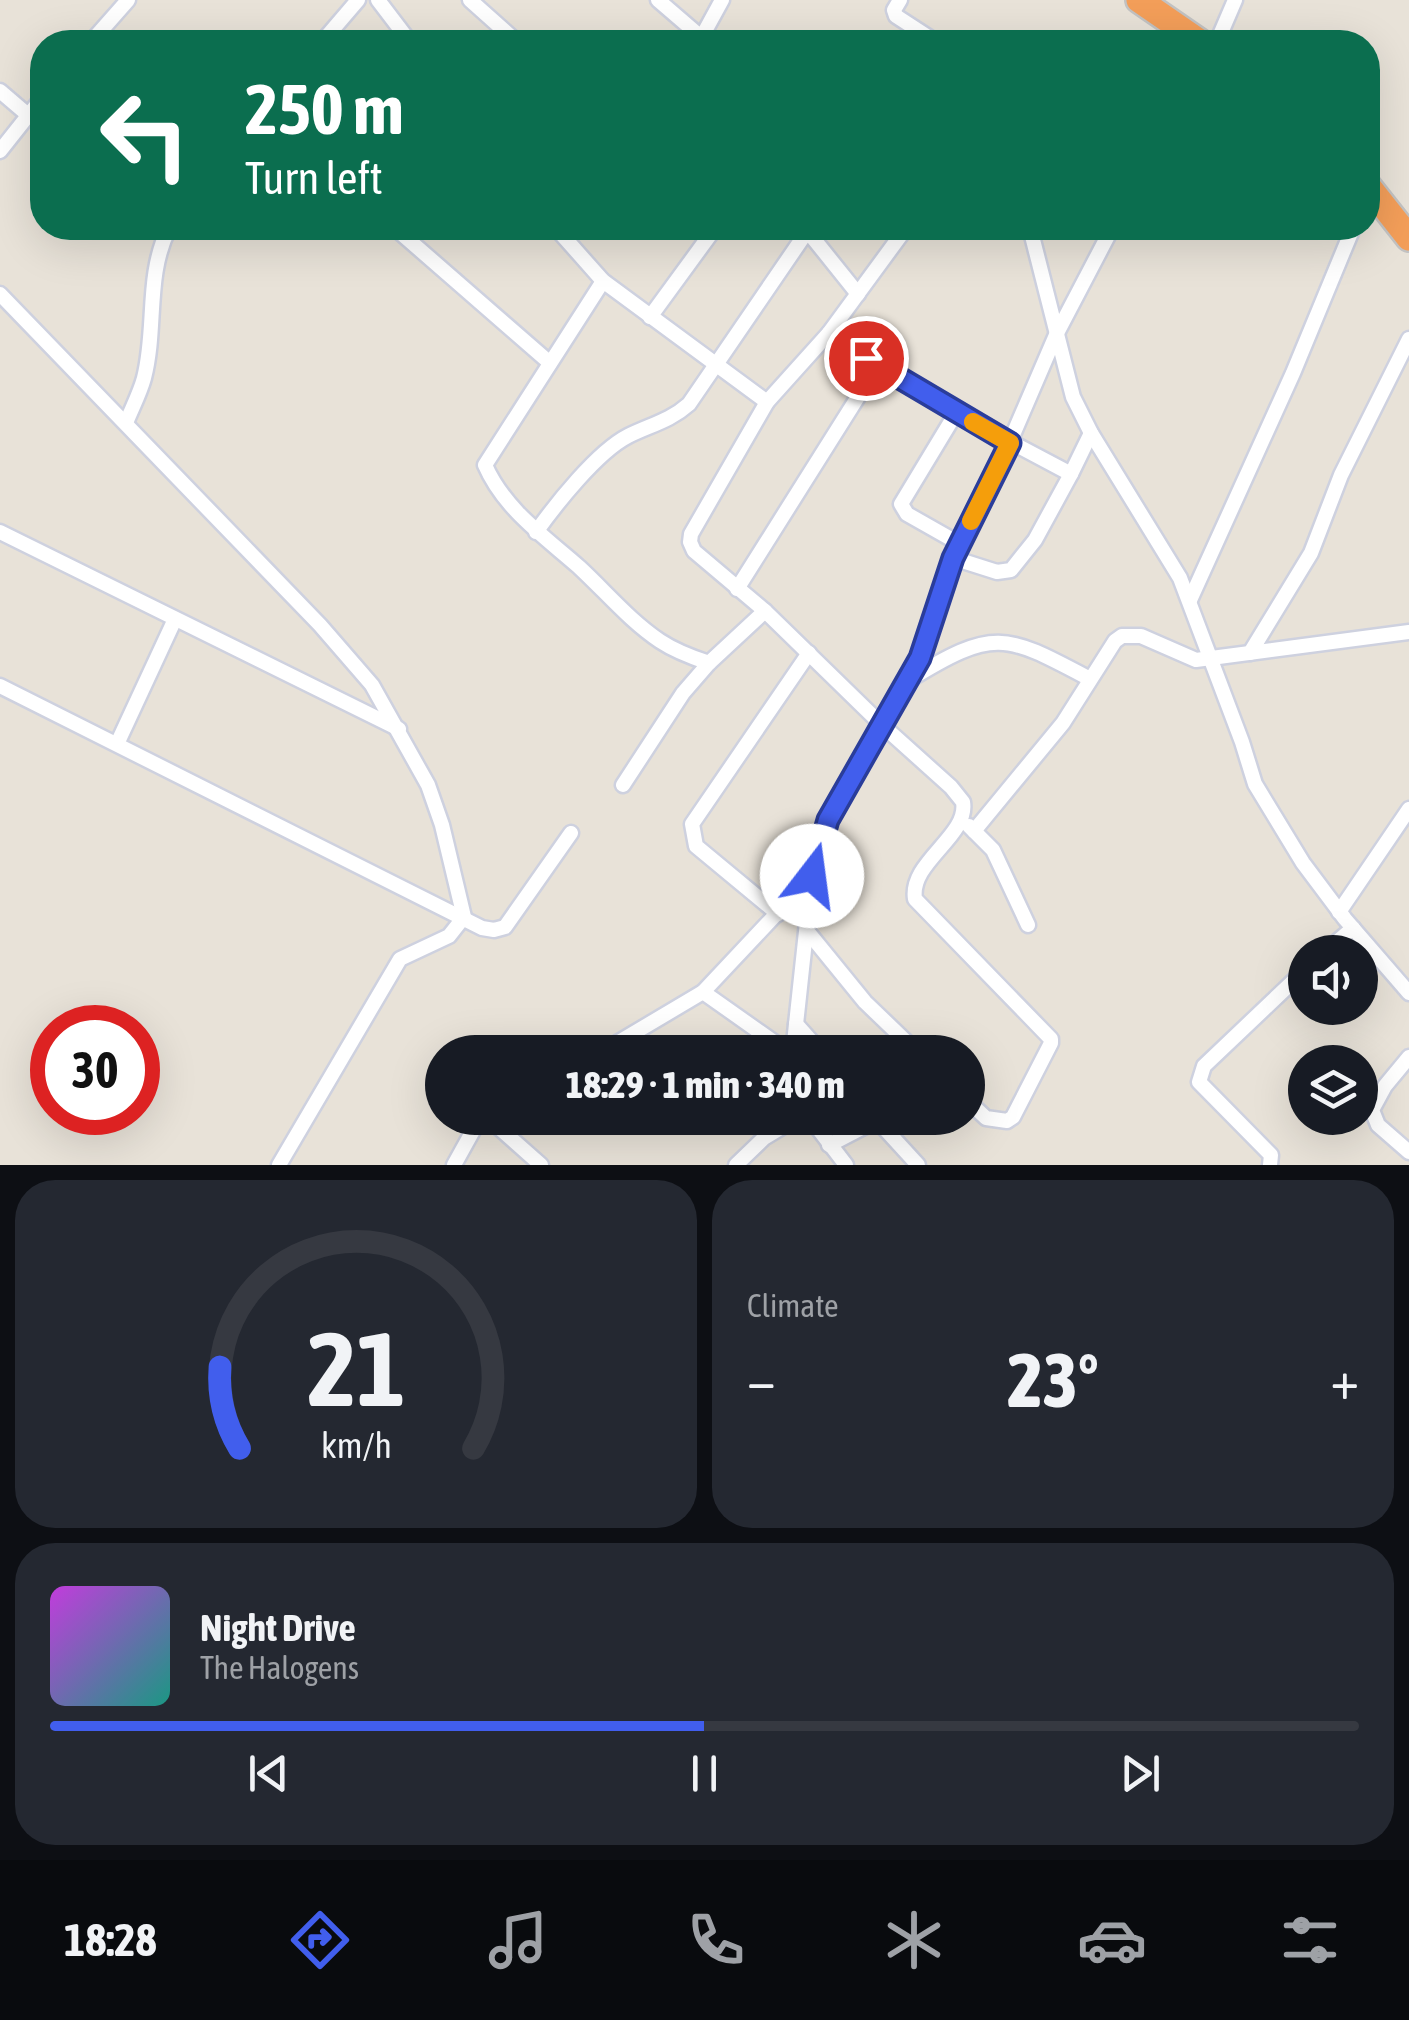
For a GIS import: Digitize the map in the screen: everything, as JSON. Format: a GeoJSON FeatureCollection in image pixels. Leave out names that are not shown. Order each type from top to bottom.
{"type":"FeatureCollection","features":[{"type":"Feature","properties":{"kind":"highway"},"geometry":{"type":"LineString","coordinates":[[1139,0],[1183,30]]}},
{"type":"Feature","properties":{"kind":"highway"},"geometry":{"type":"LineString","coordinates":[[1380,203],[1409,238]]}},
{"type":"Feature","properties":{"kind":"street"},"geometry":{"type":"LineString","coordinates":[[102,30],[128,0]]}},
{"type":"Feature","properties":{"kind":"street"},"geometry":{"type":"LineString","coordinates":[[332,30],[358,0]]}},
{"type":"Feature","properties":{"kind":"street"},"geometry":{"type":"LineString","coordinates":[[378,0],[401,30]]}},
{"type":"Feature","properties":{"kind":"street"},"geometry":{"type":"LineString","coordinates":[[470,0],[504,30]]}},
{"type":"Feature","properties":{"kind":"street"},"geometry":{"type":"LineString","coordinates":[[658,0],[690,30]]}},
{"type":"Feature","properties":{"kind":"street"},"geometry":{"type":"LineString","coordinates":[[706,30],[722,0]]}},
{"type":"Feature","properties":{"kind":"street"},"geometry":{"type":"LineString","coordinates":[[900,0],[894,10],[896,16],[918,30]]}},
{"type":"Feature","properties":{"kind":"street"},"geometry":{"type":"LineString","coordinates":[[1222,30],[1235,0]]}},
{"type":"Feature","properties":{"kind":"street"},"geometry":{"type":"LineString","coordinates":[[0,90],[28,114]]}},
{"type":"Feature","properties":{"kind":"street"},"geometry":{"type":"LineString","coordinates":[[0,150],[30,112]]}},
{"type":"Feature","properties":{"kind":"street"},"geometry":{"type":"LineString","coordinates":[[126,423],[144,378],[153,276],[163,240]]}},
{"type":"Feature","properties":{"kind":"street"},"geometry":{"type":"LineString","coordinates":[[408,240],[550,363]]}},
{"type":"Feature","properties":{"kind":"street"},"geometry":{"type":"LineString","coordinates":[[567,240],[603,281],[767,402]]}},
{"type":"Feature","properties":{"kind":"street"},"geometry":{"type":"LineString","coordinates":[[650,317],[706,240]]}},
{"type":"Feature","properties":{"kind":"street"},"geometry":{"type":"LineString","coordinates":[[536,532],[613,446],[629,435],[664,423],[689,404],[799,240]]}},
{"type":"Feature","properties":{"kind":"street"},"geometry":{"type":"LineString","coordinates":[[816,240],[858,294]]}},
{"type":"Feature","properties":{"kind":"street"},"geometry":{"type":"LineString","coordinates":[[897,240],[828,334],[767,402],[690,534],[690,542],[694,551],[765,611],[963,802],[961,818],[916,880],[915,898],[1051,1039],[1013,1117],[1008,1121],[985,1117]]}},
{"type":"Feature","properties":{"kind":"street"},"geometry":{"type":"LineString","coordinates":[[1033,240],[1065,375],[1091,433],[1190,600],[1255,784],[1303,863],[1339,912],[1409,993]]}},
{"type":"Feature","properties":{"kind":"street"},"geometry":{"type":"LineString","coordinates":[[794,1035],[812,876],[828,820],[909,680],[956,551],[1010,443],[1056,335],[1106,240]]}},
{"type":"Feature","properties":{"kind":"street"},"geometry":{"type":"LineString","coordinates":[[1190,600],[1294,373],[1348,240]]}},
{"type":"Feature","properties":{"kind":"street"},"geometry":{"type":"LineString","coordinates":[[603,281],[486,460],[491,476],[536,532],[657,639],[680,653],[709,663]]}},
{"type":"Feature","properties":{"kind":"street"},"geometry":{"type":"LineString","coordinates":[[0,294],[320,625],[372,685],[428,785],[464,917]]}},
{"type":"Feature","properties":{"kind":"street"},"geometry":{"type":"LineString","coordinates":[[828,334],[956,413],[1071,474]]}},
{"type":"Feature","properties":{"kind":"street"},"geometry":{"type":"LineString","coordinates":[[1250,653],[1311,553],[1341,475],[1409,339]]}},
{"type":"Feature","properties":{"kind":"street"},"geometry":{"type":"LineString","coordinates":[[737,589],[878,364]]}},
{"type":"Feature","properties":{"kind":"street"},"geometry":{"type":"LineString","coordinates":[[956,413],[900,504],[906,514],[956,551],[996,572],[1011,570],[1035,540],[1091,433]]}},
{"type":"Feature","properties":{"kind":"street"},"geometry":{"type":"LineString","coordinates":[[0,532],[400,730]]}},
{"type":"Feature","properties":{"kind":"street"},"geometry":{"type":"LineString","coordinates":[[623,785],[656,730],[709,663],[765,611]]}},
{"type":"Feature","properties":{"kind":"street"},"geometry":{"type":"LineString","coordinates":[[117,744],[175,619]]}},
{"type":"Feature","properties":{"kind":"street"},"geometry":{"type":"LineString","coordinates":[[974,831],[1063,723],[1114,641],[1122,636],[1141,636],[1188,658],[1210,658],[1409,632]]}},
{"type":"Feature","properties":{"kind":"street"},"geometry":{"type":"LineString","coordinates":[[909,680],[949,657],[1001,640],[1026,646],[1090,679]]}},
{"type":"Feature","properties":{"kind":"street"},"geometry":{"type":"LineString","coordinates":[[778,914],[696,846],[692,824],[809,653]]}},
{"type":"Feature","properties":{"kind":"street"},"geometry":{"type":"LineString","coordinates":[[0,686],[482,928],[506,927],[571,834]]}},
{"type":"Feature","properties":{"kind":"street"},"geometry":{"type":"LineString","coordinates":[[1339,912],[1409,809]]}},
{"type":"Feature","properties":{"kind":"street"},"geometry":{"type":"LineString","coordinates":[[961,818],[993,850],[1028,925]]}},
{"type":"Feature","properties":{"kind":"street"},"geometry":{"type":"LineString","coordinates":[[631,1035],[703,992],[812,876]]}},
{"type":"Feature","properties":{"kind":"street"},"geometry":{"type":"LineString","coordinates":[[278,1165],[400,959],[449,936],[464,917]]}},
{"type":"Feature","properties":{"kind":"street"},"geometry":{"type":"LineString","coordinates":[[1344,935],[1352,928]]}},
{"type":"Feature","properties":{"kind":"street"},"geometry":{"type":"LineString","coordinates":[[808,932],[866,1002],[900,1035]]}},
{"type":"Feature","properties":{"kind":"street"},"geometry":{"type":"LineString","coordinates":[[1270,1165],[1271,1155],[1198,1077],[1204,1066],[1288,986]]}},
{"type":"Feature","properties":{"kind":"street"},"geometry":{"type":"LineString","coordinates":[[703,992],[765,1035]]}},
{"type":"Feature","properties":{"kind":"street"},"geometry":{"type":"LineString","coordinates":[[796,1024],[806,1035]]}},
{"type":"Feature","properties":{"kind":"street"},"geometry":{"type":"LineString","coordinates":[[1409,1058],[1372,1110],[1378,1125],[1409,1152]]}},
{"type":"Feature","properties":{"kind":"street"},"geometry":{"type":"LineString","coordinates":[[454,1165],[471,1135]]}},
{"type":"Feature","properties":{"kind":"street"},"geometry":{"type":"LineString","coordinates":[[508,1135],[542,1165]]}},
{"type":"Feature","properties":{"kind":"street"},"geometry":{"type":"LineString","coordinates":[[736,1165],[769,1135]]}},
{"type":"Feature","properties":{"kind":"street"},"geometry":{"type":"LineString","coordinates":[[822,1135],[846,1165]]}},
{"type":"Feature","properties":{"kind":"street"},"geometry":{"type":"LineString","coordinates":[[829,1145],[847,1135]]}},
{"type":"Feature","properties":{"kind":"street"},"geometry":{"type":"LineString","coordinates":[[891,1135],[918,1165]]}},
{"type":"Feature","properties":{"kind":"slow traffic"},"geometry":{"type":"LineString","coordinates":[[971,521],[1010,443],[973,422]]}},
{"type":"Feature","properties":{"kind":"route"},"geometry":{"type":"LineString","coordinates":[[812,876],[828,820],[920,658],[953,558],[1010,443],[866,358]]}}]}
